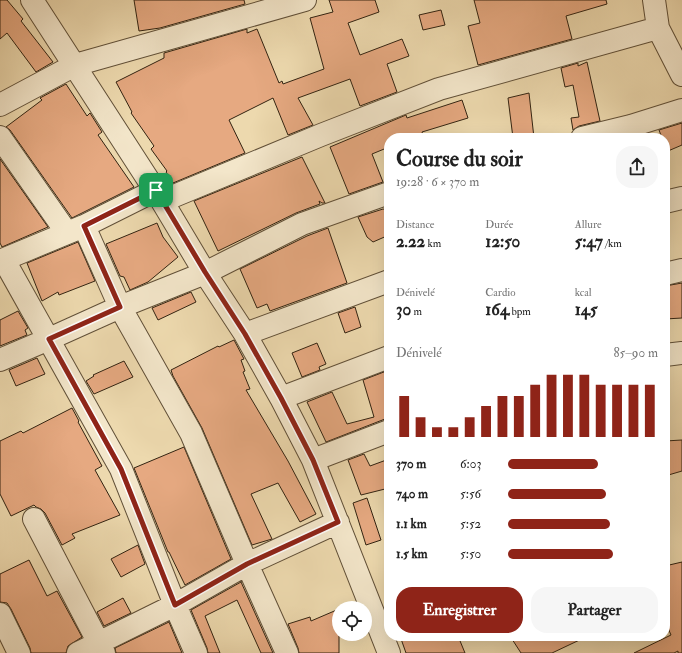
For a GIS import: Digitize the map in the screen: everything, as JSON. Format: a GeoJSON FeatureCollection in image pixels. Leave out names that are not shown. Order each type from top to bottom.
{"type":"FeatureCollection","features":[{"type":"Feature","properties":{"kind":"street"},"geometry":{"type":"LineString","coordinates":[[32,0],[159,196],[245,334],[281,398],[313,460],[384,640]]}},
{"type":"Feature","properties":{"kind":"street"},"geometry":{"type":"LineString","coordinates":[[0,105],[75,66],[305,0]]}},
{"type":"Feature","properties":{"kind":"street"},"geometry":{"type":"LineString","coordinates":[[654,0],[658,28],[682,75]]}},
{"type":"Feature","properties":{"kind":"street"},"geometry":{"type":"LineString","coordinates":[[196,653],[175,605],[121,469],[49,339],[2,261],[75,229],[439,89],[658,28]]}},
{"type":"Feature","properties":{"kind":"street"},"geometry":{"type":"LineString","coordinates":[[602,133],[631,126],[682,110]]}},
{"type":"Feature","properties":{"kind":"street"},"geometry":{"type":"LineString","coordinates":[[0,137],[75,229],[191,433],[287,653]]}},
{"type":"Feature","properties":{"kind":"street"},"geometry":{"type":"LineString","coordinates":[[0,360],[120,307],[205,272],[302,224],[384,195]]}},
{"type":"Feature","properties":{"kind":"street"},"geometry":{"type":"LineString","coordinates":[[670,201],[682,198]]}},
{"type":"Feature","properties":{"kind":"street"},"geometry":{"type":"LineString","coordinates":[[670,273],[682,270]]}},
{"type":"Feature","properties":{"kind":"street"},"geometry":{"type":"LineString","coordinates":[[245,334],[384,283]]}},
{"type":"Feature","properties":{"kind":"street"},"geometry":{"type":"LineString","coordinates":[[281,398],[384,360]]}},
{"type":"Feature","properties":{"kind":"street"},"geometry":{"type":"LineString","coordinates":[[313,460],[384,433]]}},
{"type":"Feature","properties":{"kind":"street"},"geometry":{"type":"LineString","coordinates":[[34,519],[101,648]]}},
{"type":"Feature","properties":{"kind":"street"},"geometry":{"type":"LineString","coordinates":[[78,653],[101,648],[247,564],[338,522]]}},
{"type":"Feature","properties":{"kind":"street"},"geometry":{"type":"LineString","coordinates":[[0,614],[19,653]]}},
{"type":"Feature","properties":{"kind":"street"},"geometry":{"type":"LineString","coordinates":[[384,641],[389,653]]}},
{"type":"Feature","properties":{"kind":"building"},"geometry":{"type":"Polygon","coordinates":[[[0,0],[7,0],[23,19],[21,21],[53,62],[36,72],[7,33],[0,39],[0,0]]]}},
{"type":"Feature","properties":{"kind":"building"},"geometry":{"type":"Polygon","coordinates":[[[134,0],[244,0],[245,4],[160,28],[139,31],[134,0]]]}},
{"type":"Feature","properties":{"kind":"building"},"geometry":{"type":"Polygon","coordinates":[[[329,0],[375,0],[379,12],[348,23],[360,55],[402,39],[409,56],[387,64],[397,92],[360,106],[350,79],[298,98],[313,125],[288,135],[273,98],[229,120],[245,153],[173,183],[166,172],[167,171],[151,149],[154,146],[131,113],[132,112],[116,82],[164,58],[164,53],[247,29],[247,33],[257,29],[279,83],[282,81],[283,84],[324,69],[310,18],[333,12],[329,0]]]}},
{"type":"Feature","properties":{"kind":"building"},"geometry":{"type":"Polygon","coordinates":[[[474,0],[606,0],[607,4],[566,16],[572,39],[478,65],[468,26],[480,23],[474,0]]]}},
{"type":"Feature","properties":{"kind":"building"},"geometry":{"type":"Polygon","coordinates":[[[441,10],[445,25],[423,30],[419,15],[441,10]]]}},
{"type":"Feature","properties":{"kind":"building"},"geometry":{"type":"Polygon","coordinates":[[[587,62],[600,121],[579,126],[573,130],[571,118],[579,117],[573,85],[565,87],[561,68],[578,63],[578,66],[587,62]]]}},
{"type":"Feature","properties":{"kind":"building"},"geometry":{"type":"Polygon","coordinates":[[[66,84],[87,116],[90,113],[102,132],[98,135],[134,187],[72,218],[10,130],[6,127],[42,100],[40,98],[66,84]]]}},
{"type":"Feature","properties":{"kind":"building"},"geometry":{"type":"Polygon","coordinates":[[[529,93],[533,133],[512,133],[508,98],[529,93]]]}},
{"type":"Feature","properties":{"kind":"building"},"geometry":{"type":"Polygon","coordinates":[[[462,100],[468,118],[422,133],[384,133],[384,149],[372,154],[383,182],[349,194],[330,147],[406,115],[407,118],[462,100]]]}},
{"type":"Feature","properties":{"kind":"building"},"geometry":{"type":"Polygon","coordinates":[[[682,123],[682,145],[670,150],[670,133],[660,133],[659,130],[682,123]]]}},
{"type":"Feature","properties":{"kind":"building"},"geometry":{"type":"Polygon","coordinates":[[[302,157],[325,203],[319,201],[320,204],[296,213],[218,251],[194,201],[302,157]]]}},
{"type":"Feature","properties":{"kind":"building"},"geometry":{"type":"Polygon","coordinates":[[[0,159],[48,227],[2,247],[0,243],[0,159]]]}},
{"type":"Feature","properties":{"kind":"building"},"geometry":{"type":"Polygon","coordinates":[[[384,209],[384,237],[373,242],[367,237],[358,217],[384,209]]]}},
{"type":"Feature","properties":{"kind":"building"},"geometry":{"type":"Polygon","coordinates":[[[157,223],[163,237],[178,257],[148,282],[130,290],[124,277],[120,276],[106,244],[157,223]]]}},
{"type":"Feature","properties":{"kind":"building"},"geometry":{"type":"Polygon","coordinates":[[[328,228],[347,283],[270,311],[267,304],[257,308],[240,269],[307,236],[328,228]]]}},
{"type":"Feature","properties":{"kind":"building"},"geometry":{"type":"Polygon","coordinates":[[[78,242],[95,281],[59,295],[58,292],[42,301],[27,263],[78,242]]]}},
{"type":"Feature","properties":{"kind":"building"},"geometry":{"type":"Polygon","coordinates":[[[682,283],[682,318],[670,319],[670,285],[682,283]]]}},
{"type":"Feature","properties":{"kind":"building"},"geometry":{"type":"Polygon","coordinates":[[[191,292],[196,302],[158,320],[152,308],[191,292]]]}},
{"type":"Feature","properties":{"kind":"building"},"geometry":{"type":"Polygon","coordinates":[[[355,307],[361,327],[345,333],[338,313],[355,307]]]}},
{"type":"Feature","properties":{"kind":"building"},"geometry":{"type":"Polygon","coordinates":[[[18,311],[28,328],[25,330],[27,335],[0,346],[0,320],[18,311]]]}},
{"type":"Feature","properties":{"kind":"building"},"geometry":{"type":"Polygon","coordinates":[[[234,340],[244,359],[241,360],[245,371],[243,372],[250,389],[246,390],[288,461],[316,514],[300,522],[278,483],[251,494],[272,539],[252,545],[202,428],[171,370],[218,346],[219,347],[234,340]]]}},
{"type":"Feature","properties":{"kind":"building"},"geometry":{"type":"Polygon","coordinates":[[[317,343],[326,364],[319,367],[320,370],[302,377],[292,353],[317,343]]]}},
{"type":"Feature","properties":{"kind":"building"},"geometry":{"type":"Polygon","coordinates":[[[37,358],[45,374],[16,386],[9,370],[37,358]]]}},
{"type":"Feature","properties":{"kind":"building"},"geometry":{"type":"Polygon","coordinates":[[[124,361],[133,377],[94,394],[86,381],[94,376],[93,375],[124,361]]]}},
{"type":"Feature","properties":{"kind":"building"},"geometry":{"type":"Polygon","coordinates":[[[384,372],[384,419],[326,442],[307,402],[332,392],[347,424],[374,417],[363,380],[384,372]]]}},
{"type":"Feature","properties":{"kind":"building"},"geometry":{"type":"Polygon","coordinates":[[[72,408],[102,466],[95,470],[120,515],[72,534],[75,538],[62,545],[45,513],[34,505],[11,516],[0,494],[0,441],[21,431],[23,433],[72,408]]]}},
{"type":"Feature","properties":{"kind":"building"},"geometry":{"type":"Polygon","coordinates":[[[682,440],[682,471],[670,475],[670,441],[682,440]]]}},
{"type":"Feature","properties":{"kind":"building"},"geometry":{"type":"Polygon","coordinates":[[[184,447],[231,559],[185,585],[168,552],[134,468],[184,447]]]}},
{"type":"Feature","properties":{"kind":"building"},"geometry":{"type":"Polygon","coordinates":[[[364,454],[370,466],[384,461],[384,489],[361,495],[348,460],[364,454]]]}},
{"type":"Feature","properties":{"kind":"building"},"geometry":{"type":"Polygon","coordinates":[[[367,498],[381,540],[366,545],[353,503],[367,498]]]}},
{"type":"Feature","properties":{"kind":"building"},"geometry":{"type":"Polygon","coordinates":[[[138,545],[145,564],[121,577],[111,559],[138,545]]]}},
{"type":"Feature","properties":{"kind":"building"},"geometry":{"type":"Polygon","coordinates":[[[29,560],[47,596],[57,591],[82,637],[68,646],[66,653],[31,653],[11,609],[7,603],[0,602],[0,574],[29,560]]]}},
{"type":"Feature","properties":{"kind":"building"},"geometry":{"type":"Polygon","coordinates":[[[682,562],[682,653],[678,653],[678,651],[674,653],[634,653],[659,641],[670,641],[670,565],[682,562]]]}},
{"type":"Feature","properties":{"kind":"building"},"geometry":{"type":"Polygon","coordinates":[[[241,582],[273,653],[261,653],[237,600],[205,616],[220,653],[208,653],[191,610],[241,582]]]}},
{"type":"Feature","properties":{"kind":"building"},"geometry":{"type":"Polygon","coordinates":[[[123,598],[131,613],[104,626],[97,612],[123,598]]]}},
{"type":"Feature","properties":{"kind":"building"},"geometry":{"type":"Polygon","coordinates":[[[332,612],[332,641],[339,641],[339,653],[299,653],[288,624],[310,617],[311,621],[332,612]]]}},
{"type":"Feature","properties":{"kind":"building"},"geometry":{"type":"Polygon","coordinates":[[[169,622],[182,653],[116,653],[115,648],[169,622]]]}},
{"type":"Feature","properties":{"kind":"building"},"geometry":{"type":"Polygon","coordinates":[[[402,641],[460,641],[465,653],[406,653],[402,641]]]}},
{"type":"Feature","properties":{"kind":"building"},"geometry":{"type":"Polygon","coordinates":[[[513,641],[577,641],[552,653],[521,653],[513,641]]]}},
{"type":"Feature","properties":{"kind":"route"},"geometry":{"type":"LineString","coordinates":[[156,190],[205,272],[245,334],[281,398],[313,460],[338,522],[247,564],[175,605],[121,469],[49,339],[120,307],[84,226],[156,190]]}}]}
